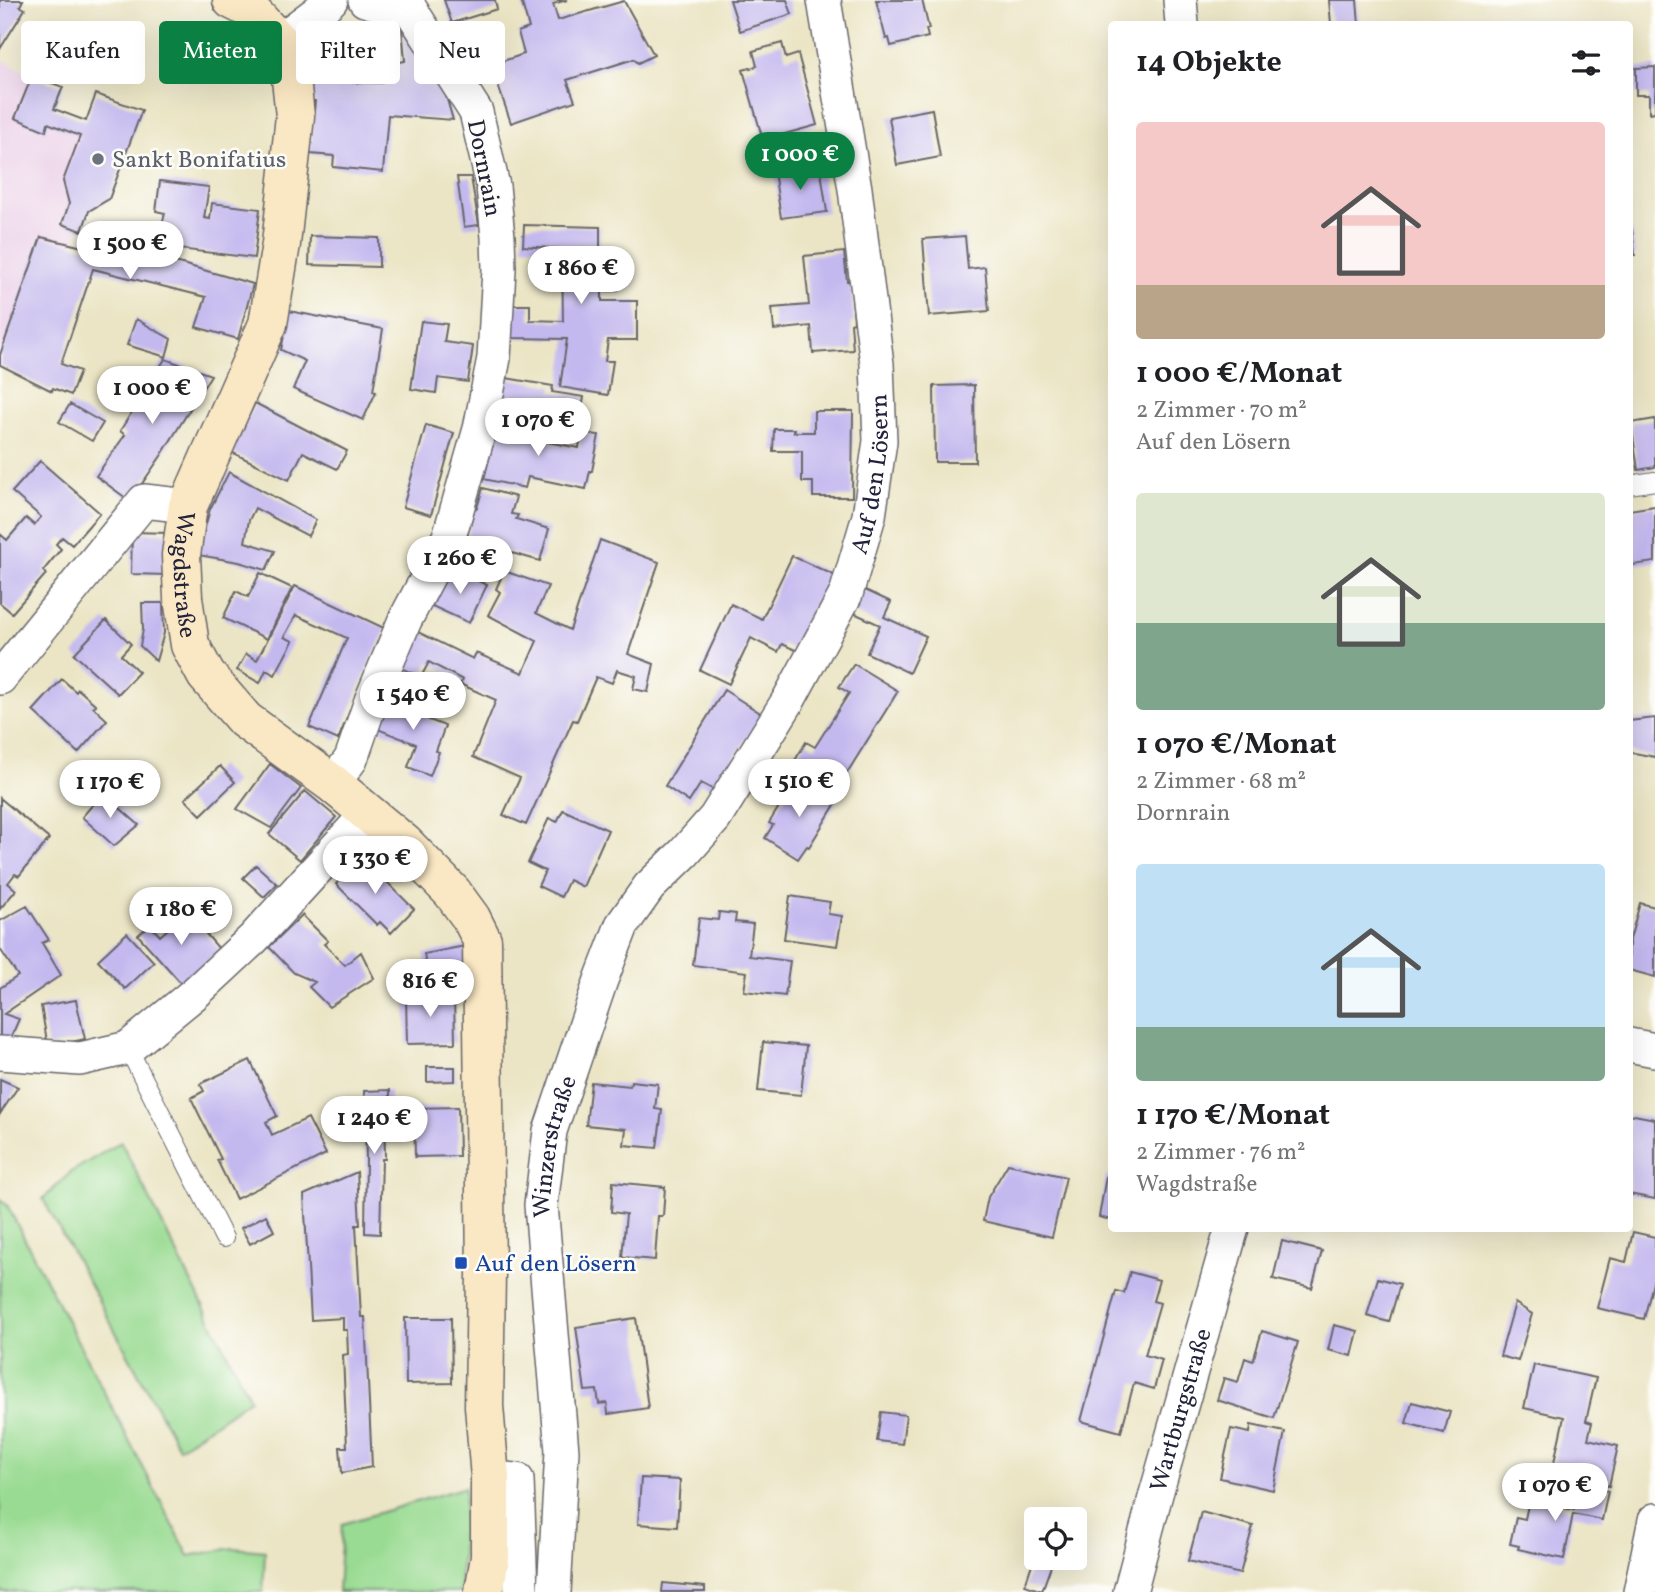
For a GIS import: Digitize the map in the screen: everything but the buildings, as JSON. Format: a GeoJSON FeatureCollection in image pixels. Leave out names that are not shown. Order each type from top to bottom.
{"type":"FeatureCollection","features":[{"type":"Feature","properties":{"kind":"street","name":"Wagdstraße"},"geometry":{"type":"LineString","coordinates":[[232,0],[248,8],[260,21]]}},
{"type":"Feature","properties":{"kind":"street"},"geometry":{"type":"LineString","coordinates":[[282,39],[331,0]]}},
{"type":"Feature","properties":{"kind":"street"},"geometry":{"type":"LineString","coordinates":[[365,0],[390,7],[408,4]]}},
{"type":"Feature","properties":{"kind":"street","name":"Auf den Lösern"},"geometry":{"type":"LineString","coordinates":[[649,887],[715,818],[788,701],[846,594],[869,516],[880,441],[877,364],[855,189],[824,0]]}},
{"type":"Feature","properties":{"kind":"street"},"geometry":{"type":"LineString","coordinates":[[1180,0],[1182,21]]}},
{"type":"Feature","properties":{"kind":"street","name":"Dornrain"},"geometry":{"type":"LineString","coordinates":[[333,784],[351,759],[371,701],[405,620],[449,537],[480,429],[494,358],[498,237],[493,186],[476,112],[408,4]]}},
{"type":"Feature","properties":{"kind":"street","name":"Wagdstraße"},"geometry":{"type":"LineString","coordinates":[[282,50],[291,79],[295,116],[281,244],[268,324],[188,506],[181,555],[183,598],[190,645],[206,675],[245,720],[333,784],[405,844],[452,892],[471,918],[482,940],[486,1273],[484,1406],[490,1478]]}},
{"type":"Feature","properties":{"kind":"street"},"geometry":{"type":"LineString","coordinates":[[0,678],[144,501],[188,506]]}},
{"type":"Feature","properties":{"kind":"street"},"geometry":{"type":"LineString","coordinates":[[0,1053],[80,1059],[128,1048],[195,993],[253,939],[368,813]]}},
{"type":"Feature","properties":{"kind":"street","name":"Winzerstraße"},"geometry":{"type":"LineString","coordinates":[[554,1592],[562,1451],[541,1205],[550,1131],[622,925],[649,887]]}},
{"type":"Feature","properties":{"kind":"street"},"geometry":{"type":"LineString","coordinates":[[1633,1046],[1655,1050]]}},
{"type":"Feature","properties":{"kind":"street","name":"Wartburgstraße"},"geometry":{"type":"LineString","coordinates":[[1130,1592],[1231,1232]]}},
{"type":"Feature","properties":{"kind":"street"},"geometry":{"type":"LineString","coordinates":[[484,1592],[489,1557],[490,1478],[517,1480],[521,1592]]}},
{"type":"Feature","properties":{"kind":"street"},"geometry":{"type":"LineString","coordinates":[[1640,1592],[1655,1520]]}},
{"type":"Feature","properties":{"kind":"lane"},"geometry":{"type":"LineString","coordinates":[[1633,484],[1655,481]]}},
{"type":"Feature","properties":{"kind":"lane"},"geometry":{"type":"LineString","coordinates":[[128,1048],[224,1238]]}},
{"type":"Feature","properties":{"kind":"shaded area"},"geometry":{"type":"Polygon","coordinates":[[[0,58],[21,70],[21,84],[29,84],[16,118],[45,130],[48,123],[80,136],[69,204],[62,223],[78,229],[73,245],[41,237],[0,355],[0,58]]]}},
{"type":"Feature","properties":{"kind":"green space"},"geometry":{"type":"Polygon","coordinates":[[[121,1142],[250,1399],[179,1448],[43,1199],[71,1172],[121,1142]]]}},
{"type":"Feature","properties":{"kind":"green space"},"geometry":{"type":"Polygon","coordinates":[[[0,1199],[7,1205],[189,1556],[233,1548],[265,1551],[263,1592],[0,1592],[0,1199]]]}},
{"type":"Feature","properties":{"kind":"green space"},"geometry":{"type":"Polygon","coordinates":[[[465,1487],[460,1592],[338,1592],[342,1524],[465,1487]]]}},
{"type":"Feature","properties":{"kind":"place","name":"Sankt Bonifatius"},"geometry":{"type":"Point","coordinates":[98,159]}},
{"type":"Feature","properties":{"kind":"place","name":"Auf den Lösern"},"geometry":{"type":"Point","coordinates":[461,1263]}}]}
